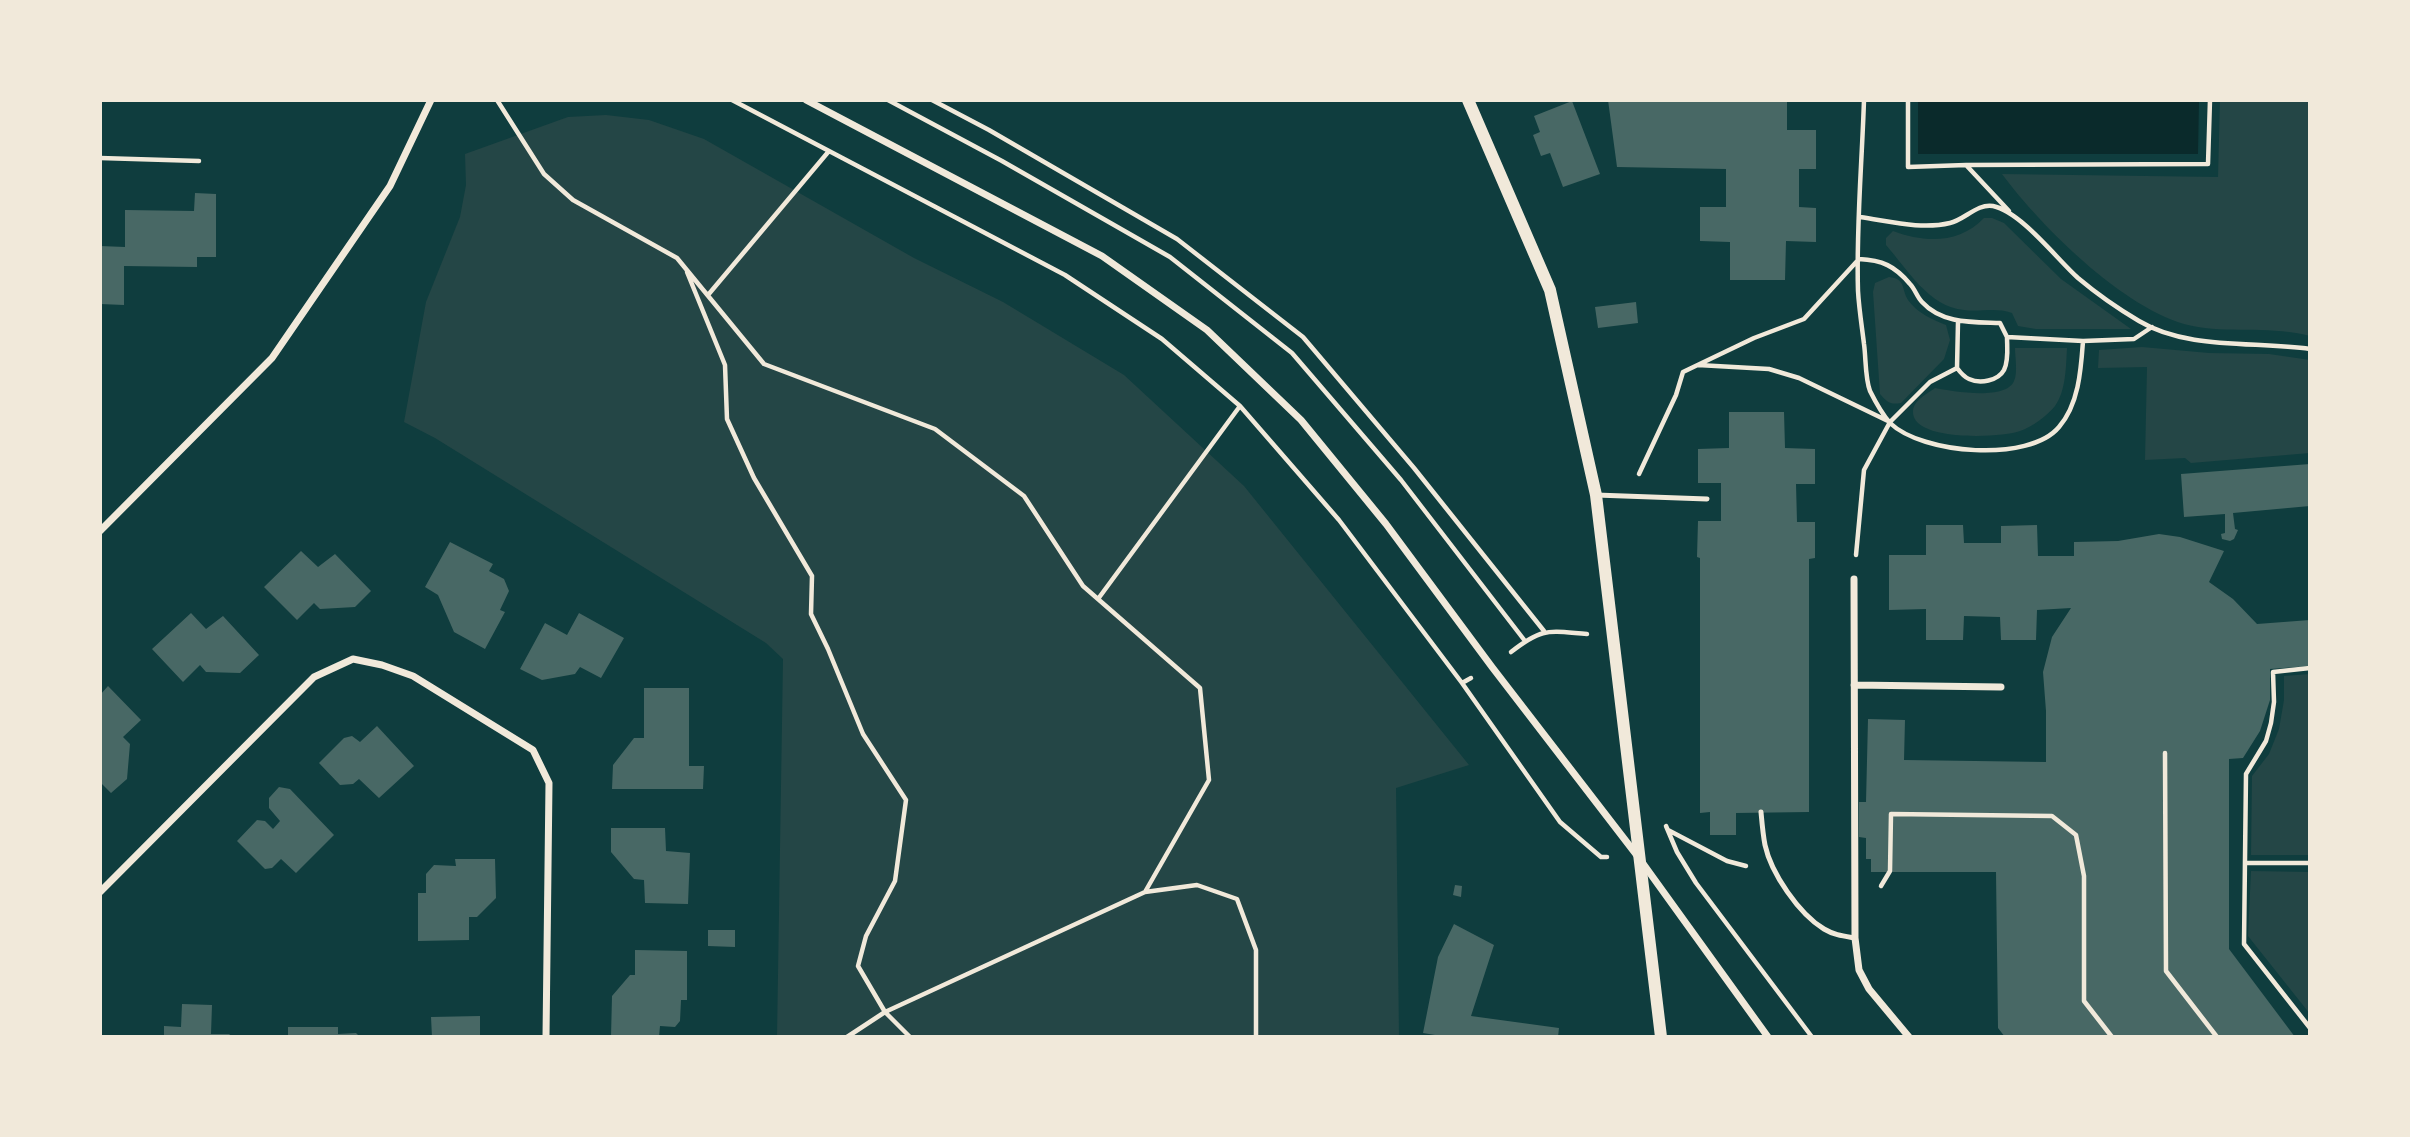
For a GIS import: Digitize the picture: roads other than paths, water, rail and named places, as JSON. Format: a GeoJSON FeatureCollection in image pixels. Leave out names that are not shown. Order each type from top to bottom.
{"type":"FeatureCollection","features":[{"type":"Feature","properties":{"kind":"street"},"geometry":{"type":"LineString","coordinates":[[100,531],[272,358],[390,186],[431,100]]}},
{"type":"Feature","properties":{"kind":"street"},"geometry":{"type":"LineString","coordinates":[[806,100],[1102,256],[1207,330],[1301,419],[1386,524],[1639,858],[1768,1037]]}},
{"type":"Feature","properties":{"kind":"street"},"geometry":{"type":"LineString","coordinates":[[1468,100],[1550,290],[1596,495],[1661,1037]]}},
{"type":"Feature","properties":{"kind":"street"},"geometry":{"type":"LineString","coordinates":[[1854,579],[1855,939],[1859,970],[1869,989],[1909,1037]]}},
{"type":"Feature","properties":{"kind":"street"},"geometry":{"type":"LineString","coordinates":[[100,891],[314,677],[353,659],[382,665],[413,676],[533,750],[549,783],[546,1037]]}},
{"type":"Feature","properties":{"kind":"street"},"geometry":{"type":"LineString","coordinates":[[1854,685],[2001,687]]}},
{"type":"Feature","properties":{"kind":"lane"},"geometry":{"type":"LineString","coordinates":[[1596,495],[1707,499]]}},
{"type":"Feature","properties":{"kind":"lane"},"geometry":{"type":"LineString","coordinates":[[1761,812],[1765,846],[1774,872],[1797,904],[1821,928],[1855,939]]}}]}
